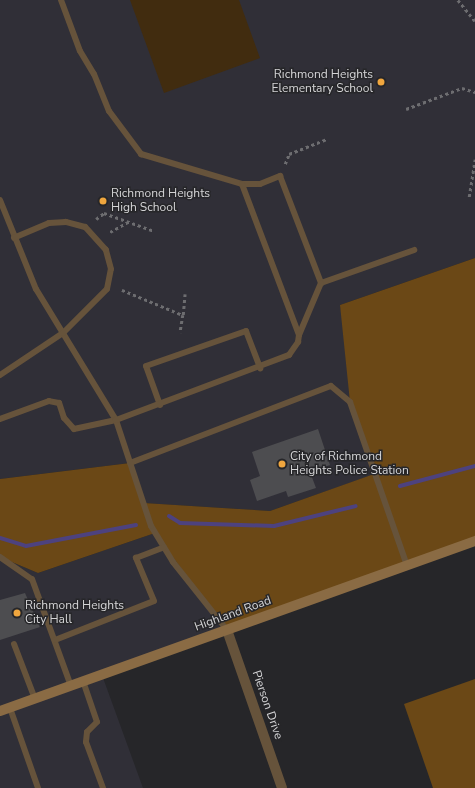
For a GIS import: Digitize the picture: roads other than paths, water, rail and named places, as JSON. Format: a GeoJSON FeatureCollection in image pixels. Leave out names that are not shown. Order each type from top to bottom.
{"type":"FeatureCollection","features":[{"type":"Feature","properties":{"kind":"street","name":"Highland Road"},"geometry":{"type":"LineString","coordinates":[[5,710],[475,541]]}},
{"type":"Feature","properties":{"kind":"street","name":"Pierson Drive"},"geometry":{"type":"LineString","coordinates":[[226,630],[282,788]]}},
{"type":"Feature","properties":{"kind":"lane"},"geometry":{"type":"LineString","coordinates":[[0,419],[49,401],[59,403],[64,418],[74,429],[116,420],[260,368],[289,355],[321,282],[280,176],[260,184],[242,184],[141,154],[109,111],[94,74],[80,51],[61,0]]}},
{"type":"Feature","properties":{"kind":"lane"},"geometry":{"type":"LineString","coordinates":[[242,184],[299,335]]}},
{"type":"Feature","properties":{"kind":"lane"},"geometry":{"type":"LineString","coordinates":[[0,200],[14,238],[36,289],[116,420],[151,526],[164,547],[226,630]]}},
{"type":"Feature","properties":{"kind":"lane"},"geometry":{"type":"LineString","coordinates":[[0,375],[63,333],[107,289],[111,269],[106,250],[94,232],[66,222],[49,223],[14,238]]}},
{"type":"Feature","properties":{"kind":"lane"},"geometry":{"type":"LineString","coordinates":[[321,282],[414,250]]}},
{"type":"Feature","properties":{"kind":"lane"},"geometry":{"type":"LineString","coordinates":[[160,405],[146,366],[246,331],[260,368]]}},
{"type":"Feature","properties":{"kind":"lane"},"geometry":{"type":"LineString","coordinates":[[130,463],[331,386],[350,402],[406,566]]}},
{"type":"Feature","properties":{"kind":"lane"},"geometry":{"type":"LineString","coordinates":[[55,640],[154,601],[136,558],[164,547]]}},
{"type":"Feature","properties":{"kind":"lane"},"geometry":{"type":"LineString","coordinates":[[0,558],[32,579],[71,686]]}},
{"type":"Feature","properties":{"kind":"lane"},"geometry":{"type":"LineString","coordinates":[[14,644],[35,699]]}},
{"type":"Feature","properties":{"kind":"lane"},"geometry":{"type":"LineString","coordinates":[[83,681],[97,722],[87,732],[86,742],[103,788]]}},
{"type":"Feature","properties":{"kind":"lane"},"geometry":{"type":"LineString","coordinates":[[5,710],[38,788]]}},
{"type":"Feature","properties":{"kind":"waterway"},"geometry":{"type":"LineString","coordinates":[[400,486],[475,466]]}},
{"type":"Feature","properties":{"kind":"waterway"},"geometry":{"type":"LineString","coordinates":[[169,516],[180,523],[274,526],[356,506]]}},
{"type":"Feature","properties":{"kind":"waterway"},"geometry":{"type":"LineString","coordinates":[[0,538],[26,546],[136,525]]}},
{"type":"Feature","properties":{"kind":"place","name":"Richmond Heights Elementary School"},"geometry":{"type":"Point","coordinates":[381,82]}},
{"type":"Feature","properties":{"kind":"place","name":"Richmond Heights High School"},"geometry":{"type":"Point","coordinates":[103,201]}},
{"type":"Feature","properties":{"kind":"place","name":"City of Richmond Heights Police Station"},"geometry":{"type":"Point","coordinates":[282,464]}},
{"type":"Feature","properties":{"kind":"place","name":"Richmond Heights City Hall"},"geometry":{"type":"Point","coordinates":[17,613]}}]}
